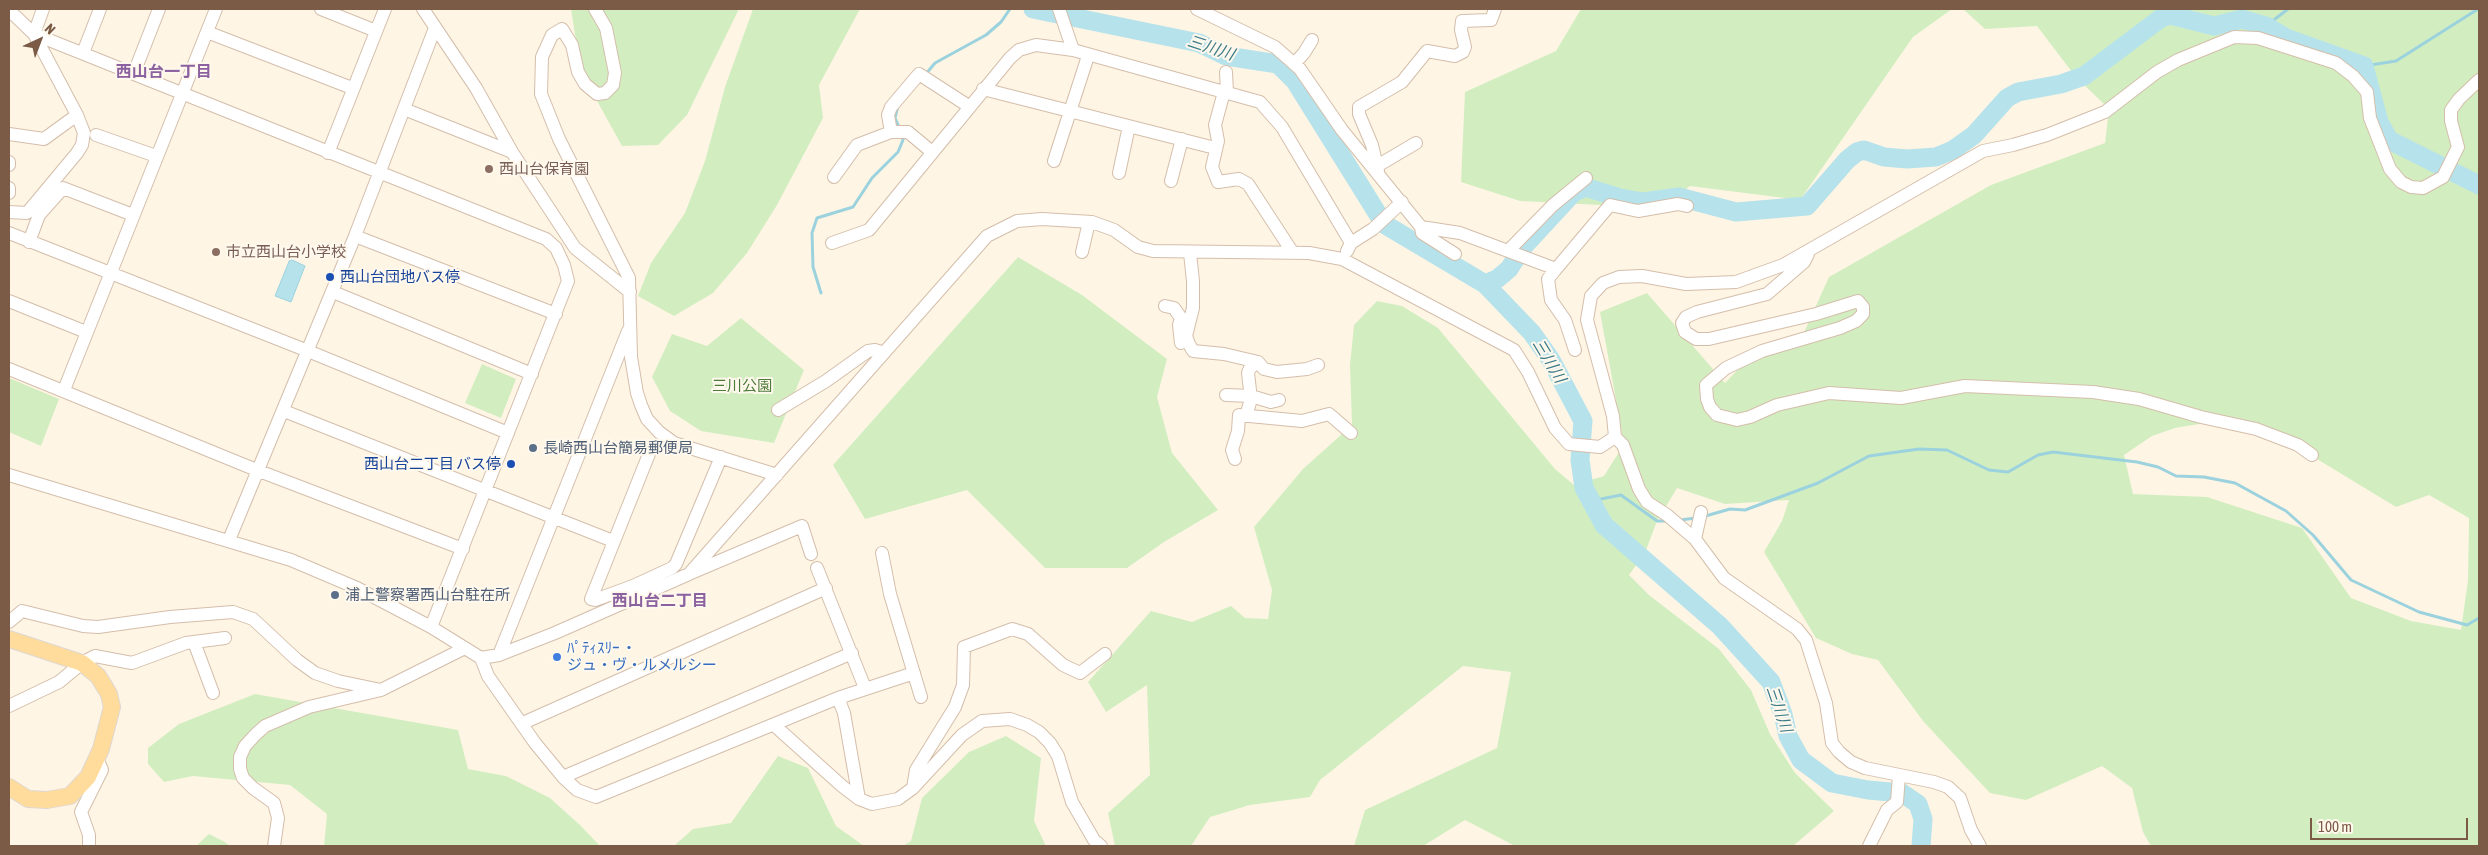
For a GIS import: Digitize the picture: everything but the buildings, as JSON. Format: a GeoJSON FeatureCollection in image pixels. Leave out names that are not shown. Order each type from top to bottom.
{"type":"FeatureCollection","features":[{"type":"Feature","properties":{"kind":"main road"},"geometry":{"type":"LineString","coordinates":[[9,638],[82,663],[98,676],[109,694],[112,706],[110,720],[97,758],[84,783],[65,798],[47,800],[28,799],[9,787]]}},
{"type":"Feature","properties":{"kind":"street"},"geometry":{"type":"LineString","coordinates":[[9,212],[27,213],[78,153],[82,145],[84,133],[77,114],[34,34],[43,9]]}},
{"type":"Feature","properties":{"kind":"street"},"geometry":{"type":"LineString","coordinates":[[83,53],[100,9]]}},
{"type":"Feature","properties":{"kind":"street"},"geometry":{"type":"LineString","coordinates":[[134,73],[159,9]]}},
{"type":"Feature","properties":{"kind":"street"},"geometry":{"type":"LineString","coordinates":[[64,390],[216,9]]}},
{"type":"Feature","properties":{"kind":"street"},"geometry":{"type":"LineString","coordinates":[[321,9],[376,31]]}},
{"type":"Feature","properties":{"kind":"street"},"geometry":{"type":"LineString","coordinates":[[328,152],[385,9]]}},
{"type":"Feature","properties":{"kind":"street"},"geometry":{"type":"LineString","coordinates":[[423,9],[476,88],[512,152],[576,248],[630,292]]}},
{"type":"Feature","properties":{"kind":"street"},"geometry":{"type":"LineString","coordinates":[[595,9],[606,28],[615,73],[613,86],[605,93],[597,94],[585,84],[578,72],[572,45],[562,29],[552,35],[542,57],[542,94],[559,139],[629,278],[634,378],[637,393],[647,419],[659,432],[674,443],[777,475]]}},
{"type":"Feature","properties":{"kind":"street"},"geometry":{"type":"LineString","coordinates":[[1059,9],[1073,50]]}},
{"type":"Feature","properties":{"kind":"street"},"geometry":{"type":"LineString","coordinates":[[1197,9],[1275,47],[1294,64],[1377,170],[1396,206],[1421,227],[1460,233],[1556,269]]}},
{"type":"Feature","properties":{"kind":"street"},"geometry":{"type":"LineString","coordinates":[[1377,170],[1372,145],[1359,114],[1359,107],[1402,82],[1427,51],[1455,56],[1463,52],[1466,47],[1461,30],[1462,21],[1491,20],[1495,9]]}},
{"type":"Feature","properties":{"kind":"street"},"geometry":{"type":"LineString","coordinates":[[11,16],[34,34],[552,243],[560,256],[568,281],[431,627]]}},
{"type":"Feature","properties":{"kind":"street"},"geometry":{"type":"LineString","coordinates":[[229,540],[356,236],[435,28]]}},
{"type":"Feature","properties":{"kind":"street"},"geometry":{"type":"LineString","coordinates":[[207,32],[352,88]]}},
{"type":"Feature","properties":{"kind":"street"},"geometry":{"type":"LineString","coordinates":[[1980,846],[1970,830],[1960,798],[1948,787],[1934,782],[1898,779],[1865,768],[1852,762],[1839,752],[1832,743],[1826,703],[1806,640],[1797,629],[1724,578],[1695,539],[1667,515],[1647,502],[1639,489],[1623,445],[1615,437],[1613,416],[1587,320],[1591,296],[1603,283],[1619,277],[1642,276],[1686,284],[1736,282],[1783,265],[1983,151],[2047,135],[2105,112],[2171,64],[2234,38],[2258,38],[2336,62],[2353,76],[2367,92],[2370,118],[2390,169],[2401,182],[2411,187],[2423,188],[2443,177],[2458,147],[2451,121],[2451,110],[2459,99],[2479,80]]}},
{"type":"Feature","properties":{"kind":"street"},"geometry":{"type":"LineString","coordinates":[[1294,64],[1304,54],[1312,40]]}},
{"type":"Feature","properties":{"kind":"street"},"geometry":{"type":"LineString","coordinates":[[832,243],[869,230],[982,89],[1019,50],[1036,45],[1073,50],[1088,56],[1260,102],[1282,127],[1351,243]]}},
{"type":"Feature","properties":{"kind":"street"},"geometry":{"type":"LineString","coordinates":[[1054,161],[1088,56]]}},
{"type":"Feature","properties":{"kind":"street"},"geometry":{"type":"LineString","coordinates":[[1226,72],[1226,92],[1216,125],[1218,141],[1212,167],[1218,182],[1239,178],[1248,184],[1293,253]]}},
{"type":"Feature","properties":{"kind":"street"},"geometry":{"type":"LineString","coordinates":[[932,152],[899,132],[888,115],[890,107],[924,77],[970,106]]}},
{"type":"Feature","properties":{"kind":"street"},"geometry":{"type":"LineString","coordinates":[[982,89],[1215,148]]}},
{"type":"Feature","properties":{"kind":"street"},"geometry":{"type":"LineString","coordinates":[[404,109],[512,152]]}},
{"type":"Feature","properties":{"kind":"street"},"geometry":{"type":"LineString","coordinates":[[9,121],[11,128],[9,134],[44,139],[77,114]]}},
{"type":"Feature","properties":{"kind":"street"},"geometry":{"type":"LineString","coordinates":[[1119,173],[1129,126]]}},
{"type":"Feature","properties":{"kind":"street"},"geometry":{"type":"LineString","coordinates":[[834,177],[857,145],[899,132]]}},
{"type":"Feature","properties":{"kind":"street"},"geometry":{"type":"LineString","coordinates":[[96,135],[156,156]]}},
{"type":"Feature","properties":{"kind":"street"},"geometry":{"type":"LineString","coordinates":[[1172,181],[1182,140]]}},
{"type":"Feature","properties":{"kind":"street"},"geometry":{"type":"LineString","coordinates":[[1377,170],[1416,143]]}},
{"type":"Feature","properties":{"kind":"street"},"geometry":{"type":"LineString","coordinates":[[1510,251],[1560,199],[1586,178]]}},
{"type":"Feature","properties":{"kind":"street"},"geometry":{"type":"LineString","coordinates":[[9,188],[9,193]]}},
{"type":"Feature","properties":{"kind":"street"},"geometry":{"type":"LineString","coordinates":[[29,242],[39,215],[63,188],[133,215]]}},
{"type":"Feature","properties":{"kind":"street"},"geometry":{"type":"LineString","coordinates":[[1575,350],[1562,314],[1551,300],[1548,279],[1610,205],[1638,211],[1678,204],[1688,206]]}},
{"type":"Feature","properties":{"kind":"street"},"geometry":{"type":"LineString","coordinates":[[1342,260],[1351,243],[1373,229],[1396,206]]}},
{"type":"Feature","properties":{"kind":"street"},"geometry":{"type":"LineString","coordinates":[[689,574],[987,236],[1017,221],[1042,219],[1089,222],[1114,230],[1138,247],[1153,251],[1309,253],[1342,260],[1514,350],[1528,372],[1555,428],[1570,444],[1590,448],[1600,447],[1615,437]]}},
{"type":"Feature","properties":{"kind":"street"},"geometry":{"type":"LineString","coordinates":[[1082,252],[1089,222]]}},
{"type":"Feature","properties":{"kind":"street"},"geometry":{"type":"LineString","coordinates":[[1421,227],[1422,234],[1454,254]]}},
{"type":"Feature","properties":{"kind":"street"},"geometry":{"type":"LineString","coordinates":[[9,233],[308,351],[508,433]]}},
{"type":"Feature","properties":{"kind":"street"},"geometry":{"type":"LineString","coordinates":[[356,236],[556,314]]}},
{"type":"Feature","properties":{"kind":"street"},"geometry":{"type":"LineString","coordinates":[[560,256],[576,248]]}},
{"type":"Feature","properties":{"kind":"street"},"geometry":{"type":"LineString","coordinates":[[1190,252],[1193,281],[1192,308],[1186,336],[1193,351]]}},
{"type":"Feature","properties":{"kind":"street"},"geometry":{"type":"LineString","coordinates":[[1808,252],[1804,262],[1767,294],[1697,312],[1686,317],[1682,323],[1685,332],[1696,338],[1709,339],[1828,311],[1858,301],[1863,307],[1862,314],[1856,320],[1840,328],[1762,352],[1726,368],[1706,385],[1707,399],[1710,407],[1717,415],[1737,420],[1777,406],[1829,393],[1901,398],[1965,386],[2093,392],[2139,399],[2201,418],[2256,429],[2298,445],[2312,455]]}},
{"type":"Feature","properties":{"kind":"street"},"geometry":{"type":"LineString","coordinates":[[333,292],[532,374]]}},
{"type":"Feature","properties":{"kind":"street"},"geometry":{"type":"LineString","coordinates":[[9,301],[86,332]]}},
{"type":"Feature","properties":{"kind":"street"},"geometry":{"type":"LineString","coordinates":[[1165,306],[1174,308],[1181,318],[1179,325],[1182,347],[1186,351],[1224,354],[1258,362],[1264,369],[1277,372],[1306,369],[1318,365]]}},
{"type":"Feature","properties":{"kind":"street"},"geometry":{"type":"LineString","coordinates":[[499,655],[630,326]]}},
{"type":"Feature","properties":{"kind":"street"},"geometry":{"type":"LineString","coordinates":[[778,410],[826,381],[868,351],[874,350],[884,353]]}},
{"type":"Feature","properties":{"kind":"street"},"geometry":{"type":"LineString","coordinates":[[1246,416],[1251,396],[1248,374],[1250,368],[1258,362]]}},
{"type":"Feature","properties":{"kind":"street"},"geometry":{"type":"LineString","coordinates":[[9,369],[259,471],[463,549]]}},
{"type":"Feature","properties":{"kind":"street"},"geometry":{"type":"LineString","coordinates":[[1226,395],[1251,396],[1271,402],[1280,400]]}},
{"type":"Feature","properties":{"kind":"street"},"geometry":{"type":"LineString","coordinates":[[284,411],[613,542]]}},
{"type":"Feature","properties":{"kind":"street"},"geometry":{"type":"LineString","coordinates":[[1235,459],[1232,450],[1238,431],[1239,415],[1302,421],[1329,414],[1351,433]]}},
{"type":"Feature","properties":{"kind":"street"},"geometry":{"type":"LineString","coordinates":[[649,454],[591,599],[595,600],[633,586],[672,568],[676,564],[721,457]]}},
{"type":"Feature","properties":{"kind":"street"},"geometry":{"type":"LineString","coordinates":[[9,475],[229,540],[320,570],[431,627],[481,658],[488,676],[523,723],[535,743],[562,777],[577,790],[596,797],[838,698],[914,673]]}},
{"type":"Feature","properties":{"kind":"street"},"geometry":{"type":"LineString","coordinates":[[1695,539],[1700,518]]}},
{"type":"Feature","properties":{"kind":"street"},"geometry":{"type":"LineString","coordinates":[[481,658],[499,655],[802,526],[811,554]]}},
{"type":"Feature","properties":{"kind":"street"},"geometry":{"type":"LineString","coordinates":[[882,553],[890,594],[921,697]]}},
{"type":"Feature","properties":{"kind":"street"},"geometry":{"type":"LineString","coordinates":[[817,568],[866,688]]}},
{"type":"Feature","properties":{"kind":"street"},"geometry":{"type":"LineString","coordinates":[[523,723],[826,588]]}},
{"type":"Feature","properties":{"kind":"street"},"geometry":{"type":"LineString","coordinates":[[9,622],[22,611],[83,626],[98,627],[170,617],[233,612],[253,620],[297,660],[315,673],[338,681],[381,690]]}},
{"type":"Feature","properties":{"kind":"street"},"geometry":{"type":"LineString","coordinates":[[913,788],[916,770],[955,707],[963,686],[964,647],[1012,629],[1028,634],[1063,665],[1080,672],[1105,654]]}},
{"type":"Feature","properties":{"kind":"street"},"geometry":{"type":"LineString","coordinates":[[9,706],[59,682],[82,663],[95,656],[132,663],[194,642],[225,638]]}},
{"type":"Feature","properties":{"kind":"street"},"geometry":{"type":"LineString","coordinates":[[194,642],[213,693]]}},
{"type":"Feature","properties":{"kind":"street"},"geometry":{"type":"LineString","coordinates":[[274,846],[277,812],[274,803],[253,788],[243,778],[240,769],[240,758],[245,746],[265,726],[309,706],[381,690],[465,648]]}},
{"type":"Feature","properties":{"kind":"street"},"geometry":{"type":"LineString","coordinates":[[562,777],[852,653]]}},
{"type":"Feature","properties":{"kind":"street"},"geometry":{"type":"LineString","coordinates":[[838,698],[844,713],[859,799]]}},
{"type":"Feature","properties":{"kind":"street"},"geometry":{"type":"LineString","coordinates":[[774,725],[859,799],[872,804],[898,799],[913,788],[962,735],[973,726],[982,721],[1010,719],[1039,732],[1050,743],[1058,756],[1072,802],[1094,840],[1101,846]]}},
{"type":"Feature","properties":{"kind":"street"},"geometry":{"type":"LineString","coordinates":[[90,846],[81,812],[102,770],[97,758]]}},
{"type":"Feature","properties":{"kind":"street"},"geometry":{"type":"LineString","coordinates":[[1869,846],[1887,810],[1897,802],[1898,779]]}},
{"type":"Feature","properties":{"kind":"green space"},"geometry":{"type":"Polygon","coordinates":[[[571,9],[739,9],[687,115],[658,145],[622,146],[581,72],[571,9]]]}},
{"type":"Feature","properties":{"kind":"green space"},"geometry":{"type":"Polygon","coordinates":[[[753,9],[860,9],[819,85],[823,118],[777,205],[747,253],[713,293],[674,316],[638,296],[651,263],[685,213],[705,161],[725,87],[753,9]]]}},
{"type":"Feature","properties":{"kind":"green space"},"geometry":{"type":"Polygon","coordinates":[[[1581,9],[1952,9],[1913,37],[1800,200],[1690,186],[1662,208],[1520,201],[1461,182],[1465,92],[1556,51],[1581,9]]]}},
{"type":"Feature","properties":{"kind":"green space"},"geometry":{"type":"Polygon","coordinates":[[[1963,9],[2479,9],[2479,846],[2151,846],[2143,832],[2132,788],[2102,766],[2026,800],[1990,793],[1923,721],[1878,660],[1852,654],[1816,638],[1764,552],[1782,521],[1789,500],[1725,504],[1677,488],[1657,521],[1645,553],[1629,575],[1649,595],[1719,649],[1751,690],[1770,734],[1795,773],[1834,811],[1793,846],[1515,846],[1465,820],[1423,846],[1354,846],[1365,810],[1497,748],[1511,672],[1463,666],[1320,780],[1310,797],[1250,805],[1210,817],[1191,846],[1115,846],[1108,813],[1150,775],[1147,685],[1106,712],[1088,682],[1151,611],[1192,622],[1231,606],[1245,618],[1268,619],[1272,590],[1254,527],[1303,469],[1352,425],[1350,365],[1354,325],[1377,301],[1402,306],[1438,328],[1555,469],[1574,485],[1604,476],[1624,444],[1600,312],[1647,293],[1725,383],[1761,345],[1801,339],[1829,277],[1991,185],[2105,143],[2109,109],[2075,76],[2037,26],[1985,29],[1963,9]],[[2211,422],[2175,428],[2152,436],[2124,455],[2133,494],[2207,497],[2302,528],[2351,598],[2411,621],[2461,630],[2468,580],[2469,518],[2429,495],[2396,507],[2279,436],[2211,422]]]}},
{"type":"Feature","properties":{"kind":"green space"},"geometry":{"type":"Polygon","coordinates":[[[1018,257],[1082,295],[1167,359],[1157,397],[1172,453],[1218,510],[1164,542],[1127,568],[1045,568],[967,490],[865,519],[833,465],[1018,257]]]}},
{"type":"Feature","properties":{"kind":"green space","name":"三川公園"},"geometry":{"type":"Polygon","coordinates":[[[741,318],[804,370],[774,443],[701,431],[670,411],[652,377],[672,334],[707,346],[741,318]]]}},
{"type":"Feature","properties":{"kind":"green space"},"geometry":{"type":"Polygon","coordinates":[[[482,364],[516,379],[501,418],[465,403],[482,364]]]}},
{"type":"Feature","properties":{"kind":"green space"},"geometry":{"type":"Polygon","coordinates":[[[9,378],[59,399],[41,446],[9,432],[9,378]]]}},
{"type":"Feature","properties":{"kind":"green space"},"geometry":{"type":"Polygon","coordinates":[[[255,694],[458,730],[468,769],[506,776],[550,798],[600,846],[324,846],[327,814],[290,785],[193,776],[164,782],[148,764],[148,748],[179,724],[255,694]]]}},
{"type":"Feature","properties":{"kind":"green space"},"geometry":{"type":"Polygon","coordinates":[[[1006,736],[1041,758],[1034,821],[1046,846],[903,846],[911,841],[922,798],[969,752],[1006,736]]]}},
{"type":"Feature","properties":{"kind":"green space"},"geometry":{"type":"Polygon","coordinates":[[[778,756],[808,768],[836,826],[864,846],[674,846],[693,829],[731,823],[778,756]]]}},
{"type":"Feature","properties":{"kind":"green space"},"geometry":{"type":"Polygon","coordinates":[[[209,834],[225,842],[230,846],[196,846],[209,834]]]}},
{"type":"Feature","properties":{"kind":"water"},"geometry":{"type":"Polygon","coordinates":[[[290,259],[305,266],[291,302],[275,296],[290,259]]]}},
{"type":"Feature","properties":{"kind":"waterway"},"geometry":{"type":"LineString","coordinates":[[925,75],[935,63],[986,35],[1001,22],[1010,9]]}},
{"type":"Feature","properties":{"kind":"waterway","name":"三川川"},"geometry":{"type":"LineString","coordinates":[[1033,9],[1199,43],[1226,56],[1278,64],[1295,81],[1384,224],[1485,284],[1532,333],[1551,360],[1583,421],[1580,460],[1584,488],[1604,525],[1720,626],[1771,682],[1783,714],[1788,736],[1801,760],[1832,783],[1868,790],[1902,793],[1918,804],[1923,819],[1921,846]]}},
{"type":"Feature","properties":{"kind":"waterway"},"geometry":{"type":"LineString","coordinates":[[2266,26],[2288,9]]}},
{"type":"Feature","properties":{"kind":"waterway"},"geometry":{"type":"LineString","coordinates":[[2364,66],[2396,61],[2478,9]]}},
{"type":"Feature","properties":{"kind":"waterway"},"geometry":{"type":"LineString","coordinates":[[1485,284],[1497,279],[1509,269],[1523,247],[1573,193],[1585,187],[1620,198],[1643,202],[1679,197],[1736,212],[1807,206],[1847,160],[1857,152],[1864,150],[1884,157],[1907,159],[1936,157],[1953,150],[1974,135],[2007,98],[2018,92],[2061,84],[2084,76],[2161,18],[2170,15],[2214,26],[2242,19],[2266,26],[2286,38],[2364,66],[2379,122],[2389,140],[2479,185]]}},
{"type":"Feature","properties":{"kind":"waterway"},"geometry":{"type":"LineString","coordinates":[[898,106],[895,118],[900,129]]}},
{"type":"Feature","properties":{"kind":"waterway"},"geometry":{"type":"LineString","coordinates":[[821,293],[813,267],[812,233],[817,218],[853,207],[872,178],[898,152],[903,140],[902,135]]}},
{"type":"Feature","properties":{"kind":"waterway"},"geometry":{"type":"LineString","coordinates":[[1702,517],[1730,509],[1745,510],[1818,483],[1869,456],[1919,449],[1947,450],[1989,470],[2008,472],[2038,455],[2053,452],[2137,462],[2158,467],[2176,476],[2204,477],[2235,483],[2286,511],[2313,535],[2351,580],[2419,612],[2467,625],[2479,618]]}},
{"type":"Feature","properties":{"kind":"waterway"},"geometry":{"type":"LineString","coordinates":[[1591,501],[1621,495],[1657,521],[1666,521]]}},
{"type":"Feature","properties":{"kind":"waterway"},"geometry":{"type":"LineString","coordinates":[[1680,520],[1696,518]]}},
{"type":"Feature","properties":{"kind":"place","name":"西山台保育園"},"geometry":{"type":"Point","coordinates":[489,169]}},
{"type":"Feature","properties":{"kind":"place","name":"市立西山台小学校"},"geometry":{"type":"Point","coordinates":[216,252]}},
{"type":"Feature","properties":{"kind":"place","name":"西山台団地バス停"},"geometry":{"type":"Point","coordinates":[330,277]}},
{"type":"Feature","properties":{"kind":"place","name":"長崎西山台簡易郵便局"},"geometry":{"type":"Point","coordinates":[533,448]}},
{"type":"Feature","properties":{"kind":"place","name":"西山台二丁目 バス停"},"geometry":{"type":"Point","coordinates":[511,464]}},
{"type":"Feature","properties":{"kind":"place","name":"浦上警察署西山台駐在所"},"geometry":{"type":"Point","coordinates":[335,595]}},
{"type":"Feature","properties":{"kind":"place","name":"ﾊﾟﾃｨｽﾘｰ ・ ジュ・ヴ・ルメルシー"},"geometry":{"type":"Point","coordinates":[557,657]}},
{"type":"Feature","properties":{"kind":"district","name":"西山台一丁目"},"geometry":{"type":"Point","coordinates":[164,72]}},
{"type":"Feature","properties":{"kind":"district","name":"西山台二丁目"},"geometry":{"type":"Point","coordinates":[660,601]}}]}
